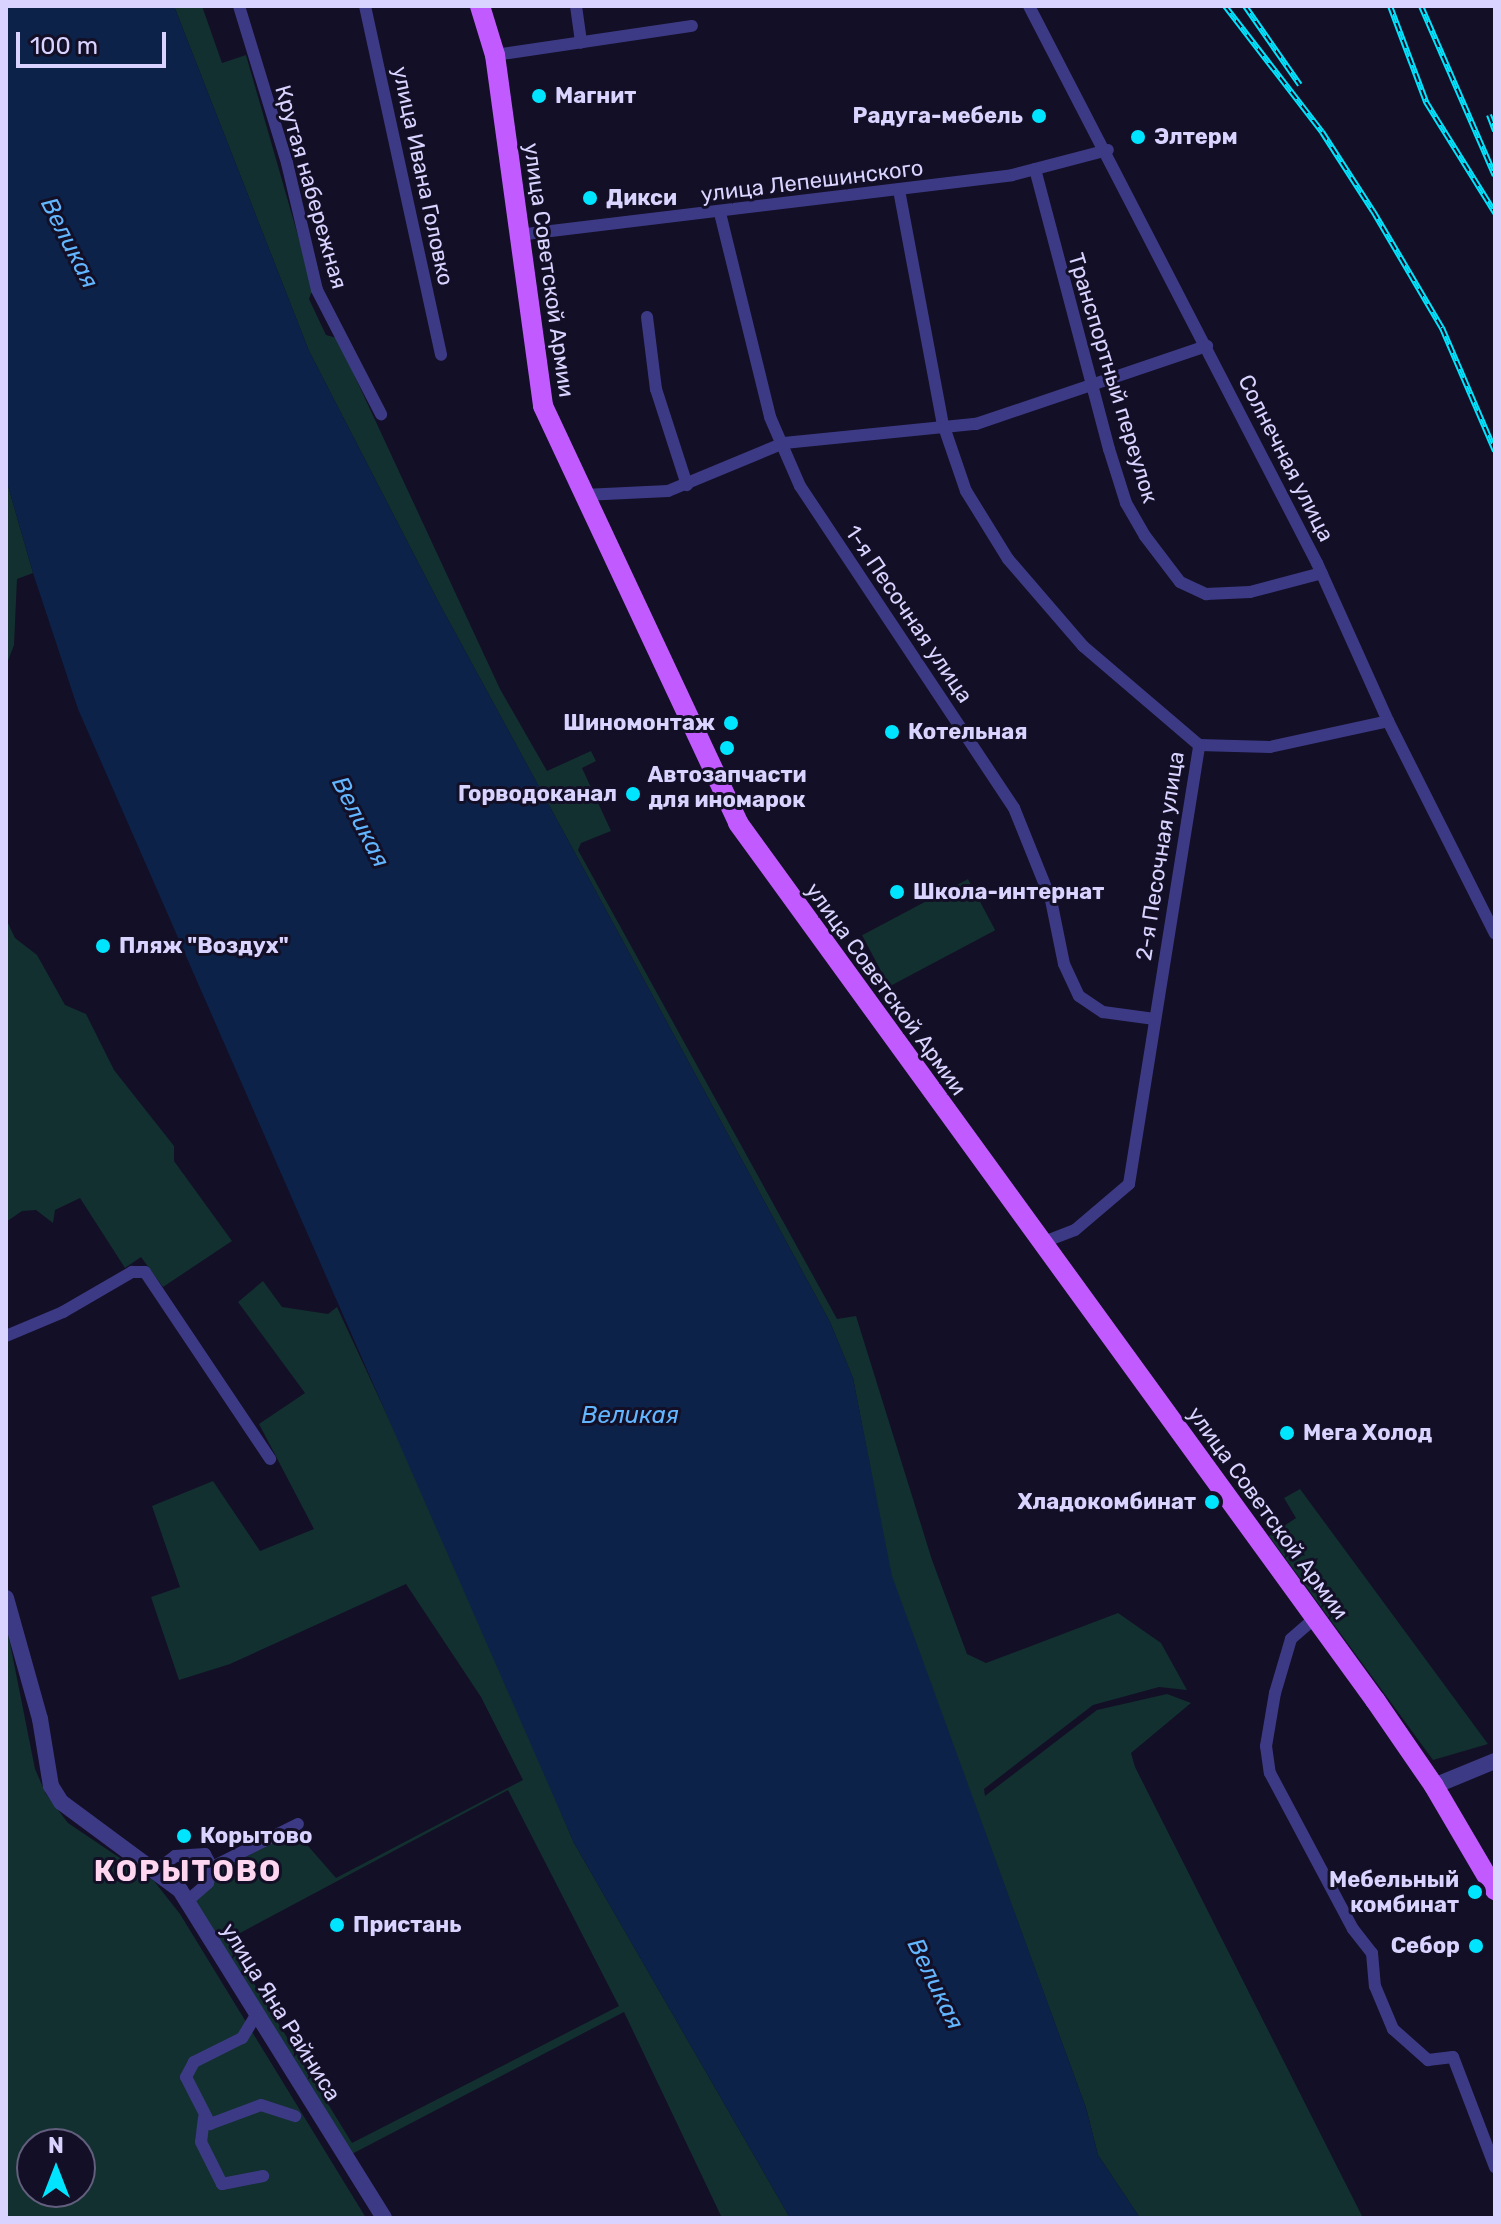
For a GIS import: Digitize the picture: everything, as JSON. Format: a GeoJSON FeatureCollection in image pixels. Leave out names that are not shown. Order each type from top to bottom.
{"type":"FeatureCollection","features":[{"type":"Feature","properties":{"kind":"main road","name":"улица Советской Армии"},"geometry":{"type":"LineString","coordinates":[[480,6],[495,55],[543,406],[738,823],[1315,1618],[1434,1786],[1495,1890]]}},
{"type":"Feature","properties":{"kind":"street","name":"Крутая набережная"},"geometry":{"type":"LineString","coordinates":[[239,6],[287,163],[317,290],[381,414]]}},
{"type":"Feature","properties":{"kind":"street","name":"улица Ивана Головко"},"geometry":{"type":"LineString","coordinates":[[365,6],[441,355]]}},
{"type":"Feature","properties":{"kind":"street"},"geometry":{"type":"LineString","coordinates":[[576,6],[581,43]]}},
{"type":"Feature","properties":{"kind":"street","name":"Солнечная улица"},"geometry":{"type":"LineString","coordinates":[[1029,6],[1108,150],[1322,573],[1388,721],[1495,934]]}},
{"type":"Feature","properties":{"kind":"street"},"geometry":{"type":"LineString","coordinates":[[495,55],[692,26]]}},
{"type":"Feature","properties":{"kind":"street","name":"улица Лепешинского"},"geometry":{"type":"LineString","coordinates":[[518,235],[899,190],[1035,169],[1108,150]]}},
{"type":"Feature","properties":{"kind":"street","name":"Транспортный переулок"},"geometry":{"type":"LineString","coordinates":[[1035,169],[1091,386],[1126,503],[1180,582],[1206,594],[1250,592],[1322,573]]}},
{"type":"Feature","properties":{"kind":"street","name":"2-я Песочная улица"},"geometry":{"type":"LineString","coordinates":[[899,190],[943,424],[966,491],[1008,559],[1083,646],[1199,745],[1129,1184],[1075,1230],[1041,1243]]}},
{"type":"Feature","properties":{"kind":"street","name":"1-я Песочная улица"},"geometry":{"type":"LineString","coordinates":[[720,213],[770,417],[784,443],[800,486],[1014,808],[1051,900],[1064,964],[1079,996],[1103,1012],[1155,1019]]}},
{"type":"Feature","properties":{"kind":"street"},"geometry":{"type":"LineString","coordinates":[[647,317],[656,389],[687,485]]}},
{"type":"Feature","properties":{"kind":"street"},"geometry":{"type":"LineString","coordinates":[[584,495],[668,491],[784,443],[943,424],[976,424],[1207,346]]}},
{"type":"Feature","properties":{"kind":"street"},"geometry":{"type":"LineString","coordinates":[[1199,745],[1270,747],[1388,721]]}},
{"type":"Feature","properties":{"kind":"street"},"geometry":{"type":"LineString","coordinates":[[6,1336],[63,1312],[132,1272],[145,1272],[270,1459]]}},
{"type":"Feature","properties":{"kind":"street","name":"улица Яна Райниса"},"geometry":{"type":"LineString","coordinates":[[6,1598],[40,1719],[51,1786],[75,1817],[158,1869],[187,1901],[384,2218]]}},
{"type":"Feature","properties":{"kind":"street"},"geometry":{"type":"LineString","coordinates":[[1315,1618],[1291,1639],[1287,1652],[1266,1746],[1270,1773],[1353,1929],[1372,1953],[1375,1986],[1393,2029],[1428,2060],[1453,2057],[1495,2167]]}},
{"type":"Feature","properties":{"kind":"street"},"geometry":{"type":"LineString","coordinates":[[1434,1786],[1495,1761]]}},
{"type":"Feature","properties":{"kind":"street"},"geometry":{"type":"LineString","coordinates":[[212,1867],[298,1824]]}},
{"type":"Feature","properties":{"kind":"street"},"geometry":{"type":"LineString","coordinates":[[158,1869],[186,1853],[205,1854],[212,1867],[208,1883],[187,1901]]}},
{"type":"Feature","properties":{"kind":"street"},"geometry":{"type":"LineString","coordinates":[[256,2015],[242,2038],[187,2070],[204,2118],[210,2124],[261,2105],[295,2116]]}},
{"type":"Feature","properties":{"kind":"street"},"geometry":{"type":"LineString","coordinates":[[204,2118],[201,2142],[222,2184],[263,2176]]}},
{"type":"Feature","properties":{"kind":"green space"},"geometry":{"type":"Polygon","coordinates":[[[174,6],[202,6],[222,63],[246,55],[313,288],[309,299],[326,335],[337,338],[500,689],[547,771],[591,751],[596,761],[582,768],[611,831],[581,843],[578,850],[837,1319],[856,1316],[932,1560],[967,1654],[986,1663],[1118,1613],[1161,1643],[1187,1690],[1159,1687],[1093,1705],[984,1789],[985,1796],[1097,1710],[1167,1694],[1191,1703],[1131,1753],[1135,1767],[1363,2218],[1140,2218],[1098,2155],[1086,2108],[891,1576],[853,1378],[830,1322],[438,601],[309,351],[174,6]]]}},
{"type":"Feature","properties":{"kind":"green space"},"geometry":{"type":"Polygon","coordinates":[[[6,479],[33,573],[17,579],[14,645],[6,666],[6,479]]]}},
{"type":"Feature","properties":{"kind":"green space"},"geometry":{"type":"Polygon","coordinates":[[[968,879],[995,930],[889,987],[862,935],[968,879]]]}},
{"type":"Feature","properties":{"kind":"green space"},"geometry":{"type":"Polygon","coordinates":[[[6,919],[15,938],[37,955],[65,1005],[86,1014],[114,1070],[174,1146],[174,1161],[232,1241],[163,1287],[141,1257],[125,1268],[80,1198],[55,1210],[53,1223],[36,1210],[22,1211],[6,1222],[6,919]]]}},
{"type":"Feature","properties":{"kind":"green space"},"geometry":{"type":"Polygon","coordinates":[[[263,1281],[282,1307],[328,1314],[337,1307],[449,1549],[574,1843],[790,2218],[722,2218],[624,2012],[350,2155],[194,1904],[219,1871],[295,1831],[336,1878],[523,1780],[481,1697],[406,1584],[230,1664],[179,1680],[151,1597],[180,1587],[152,1506],[213,1481],[260,1551],[314,1529],[259,1424],[305,1393],[238,1302],[263,1281]],[[508,1790],[227,1940],[352,2143],[619,2006],[508,1790]]]}},
{"type":"Feature","properties":{"kind":"green space"},"geometry":{"type":"Polygon","coordinates":[[[1300,1489],[1488,1744],[1433,1760],[1269,1536],[1296,1518],[1284,1498],[1300,1489]]]}},
{"type":"Feature","properties":{"kind":"green space"},"geometry":{"type":"Polygon","coordinates":[[[6,1623],[35,1769],[46,1794],[68,1823],[154,1881],[180,1914],[366,2218],[6,2218],[6,1623]]]}},
{"type":"Feature","properties":{"kind":"water","name":"Великая"},"geometry":{"type":"Polygon","coordinates":[[[6,6],[174,6],[309,351],[438,601],[830,1322],[853,1378],[892,1576],[1086,2108],[1098,2155],[1140,2218],[790,2218],[574,1843],[78,709],[33,573],[6,479],[6,6]]]}},
{"type":"Feature","properties":{"kind":"railway"},"geometry":{"type":"LineString","coordinates":[[1225,6],[1322,132],[1373,211],[1442,328],[1495,451]]}},
{"type":"Feature","properties":{"kind":"railway"},"geometry":{"type":"LineString","coordinates":[[1245,6],[1300,85]]}},
{"type":"Feature","properties":{"kind":"railway"},"geometry":{"type":"LineString","coordinates":[[1390,6],[1426,102],[1495,213]]}},
{"type":"Feature","properties":{"kind":"railway"},"geometry":{"type":"LineString","coordinates":[[1421,6],[1495,176]]}},
{"type":"Feature","properties":{"kind":"railway"},"geometry":{"type":"LineString","coordinates":[[1489,115],[1495,131]]}},
{"type":"Feature","properties":{"kind":"place","name":"Магнит"},"geometry":{"type":"Point","coordinates":[539,96]}},
{"type":"Feature","properties":{"kind":"place","name":"Радуга-мебель"},"geometry":{"type":"Point","coordinates":[1039,116]}},
{"type":"Feature","properties":{"kind":"place","name":"Элтерм"},"geometry":{"type":"Point","coordinates":[1138,137]}},
{"type":"Feature","properties":{"kind":"place","name":"Дикси"},"geometry":{"type":"Point","coordinates":[590,198]}},
{"type":"Feature","properties":{"kind":"place","name":"Шиномонтаж"},"geometry":{"type":"Point","coordinates":[731,723]}},
{"type":"Feature","properties":{"kind":"place","name":"Котельная"},"geometry":{"type":"Point","coordinates":[892,732]}},
{"type":"Feature","properties":{"kind":"place","name":"Автозапчасти для иномарок"},"geometry":{"type":"Point","coordinates":[727,748]}},
{"type":"Feature","properties":{"kind":"place","name":"Горводоканал"},"geometry":{"type":"Point","coordinates":[633,794]}},
{"type":"Feature","properties":{"kind":"place","name":"Школа-интернат"},"geometry":{"type":"Point","coordinates":[897,892]}},
{"type":"Feature","properties":{"kind":"place","name":"Пляж \"Воздух\""},"geometry":{"type":"Point","coordinates":[103,946]}},
{"type":"Feature","properties":{"kind":"place","name":"Мега Холод"},"geometry":{"type":"Point","coordinates":[1287,1433]}},
{"type":"Feature","properties":{"kind":"place","name":"Хладокомбинат"},"geometry":{"type":"Point","coordinates":[1212,1502]}},
{"type":"Feature","properties":{"kind":"place","name":"Корытово"},"geometry":{"type":"Point","coordinates":[184,1836]}},
{"type":"Feature","properties":{"kind":"place","name":"Мебельный комбинат"},"geometry":{"type":"Point","coordinates":[1475,1892]}},
{"type":"Feature","properties":{"kind":"place","name":"Пристань"},"geometry":{"type":"Point","coordinates":[337,1925]}},
{"type":"Feature","properties":{"kind":"place","name":"Себор"},"geometry":{"type":"Point","coordinates":[1476,1946]}},
{"type":"Feature","properties":{"kind":"district","name":"КОРЫТОВО"},"geometry":{"type":"Point","coordinates":[188,1871]}}]}
